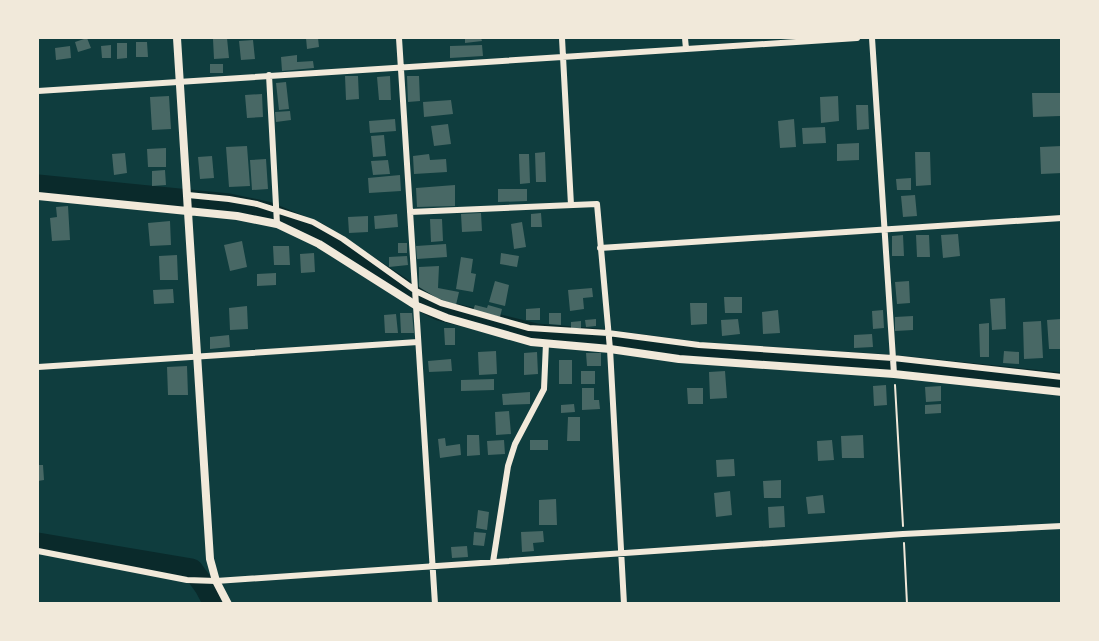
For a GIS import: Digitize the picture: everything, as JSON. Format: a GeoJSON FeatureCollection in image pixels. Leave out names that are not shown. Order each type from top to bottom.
{"type":"FeatureCollection","features":[{"type":"Feature","properties":{"kind":"street"},"geometry":{"type":"LineString","coordinates":[[177,38],[210,559],[216,581],[228,603]]}},
{"type":"Feature","properties":{"kind":"street"},"geometry":{"type":"LineString","coordinates":[[399,38],[435,603]]}},
{"type":"Feature","properties":{"kind":"street"},"geometry":{"type":"LineString","coordinates":[[562,38],[571,205]]}},
{"type":"Feature","properties":{"kind":"street"},"geometry":{"type":"LineString","coordinates":[[686,38],[686,49]]}},
{"type":"Feature","properties":{"kind":"street"},"geometry":{"type":"LineString","coordinates":[[38,91],[857,38]]}},
{"type":"Feature","properties":{"kind":"street"},"geometry":{"type":"LineString","coordinates":[[872,38],[894,374]]}},
{"type":"Feature","properties":{"kind":"street"},"geometry":{"type":"LineString","coordinates":[[269,75],[277,224]]}},
{"type":"Feature","properties":{"kind":"street"},"geometry":{"type":"LineString","coordinates":[[188,195],[229,199],[276,209],[313,222],[343,239],[416,291],[451,306],[529,328],[608,333],[699,345],[893,358],[1062,377]]}},
{"type":"Feature","properties":{"kind":"street"},"geometry":{"type":"LineString","coordinates":[[38,196],[237,216],[277,224],[319,244],[417,306],[447,318],[531,342],[610,349],[679,360],[894,374],[1062,392]]}},
{"type":"Feature","properties":{"kind":"street"},"geometry":{"type":"LineString","coordinates":[[410,212],[597,204],[610,349],[624,603]]}},
{"type":"Feature","properties":{"kind":"street"},"geometry":{"type":"LineString","coordinates":[[600,248],[1062,218]]}},
{"type":"Feature","properties":{"kind":"street"},"geometry":{"type":"LineString","coordinates":[[38,367],[418,342]]}},
{"type":"Feature","properties":{"kind":"street"},"geometry":{"type":"LineString","coordinates":[[493,562],[508,466],[515,444],[544,389],[546,343]]}},
{"type":"Feature","properties":{"kind":"street"},"geometry":{"type":"LineString","coordinates":[[38,551],[188,580],[216,581],[903,534],[1062,526]]}},
{"type":"Feature","properties":{"kind":"path"},"geometry":{"type":"LineString","coordinates":[[894,374],[907,603]]}},
{"type":"Feature","properties":{"kind":"building"},"geometry":{"type":"Polygon","coordinates":[[[87,38],[91,48],[78,52],[75,42],[87,38]]]}},
{"type":"Feature","properties":{"kind":"building"},"geometry":{"type":"Polygon","coordinates":[[[227,38],[229,58],[214,59],[213,39],[227,38]]]}},
{"type":"Feature","properties":{"kind":"building"},"geometry":{"type":"Polygon","coordinates":[[[306,38],[318,38],[319,47],[307,49],[306,38]]]}},
{"type":"Feature","properties":{"kind":"building"},"geometry":{"type":"Polygon","coordinates":[[[465,38],[481,38],[482,41],[465,43],[465,38]]]}},
{"type":"Feature","properties":{"kind":"building"},"geometry":{"type":"Polygon","coordinates":[[[253,40],[255,59],[241,60],[239,41],[253,40]]]}},
{"type":"Feature","properties":{"kind":"building"},"geometry":{"type":"Polygon","coordinates":[[[136,42],[147,42],[148,57],[136,57],[136,42]]]}},
{"type":"Feature","properties":{"kind":"building"},"geometry":{"type":"Polygon","coordinates":[[[117,43],[127,43],[127,58],[117,59],[117,43]]]}},
{"type":"Feature","properties":{"kind":"building"},"geometry":{"type":"Polygon","coordinates":[[[111,45],[111,58],[102,58],[101,46],[111,45]]]}},
{"type":"Feature","properties":{"kind":"building"},"geometry":{"type":"Polygon","coordinates":[[[482,45],[483,56],[450,58],[450,46],[482,45]]]}},
{"type":"Feature","properties":{"kind":"building"},"geometry":{"type":"Polygon","coordinates":[[[70,46],[71,58],[56,60],[55,48],[70,46]]]}},
{"type":"Feature","properties":{"kind":"building"},"geometry":{"type":"Polygon","coordinates":[[[297,55],[297,62],[313,61],[314,68],[282,71],[281,57],[297,55]]]}},
{"type":"Feature","properties":{"kind":"building"},"geometry":{"type":"Polygon","coordinates":[[[210,64],[223,64],[223,73],[210,73],[210,64]]]}},
{"type":"Feature","properties":{"kind":"building"},"geometry":{"type":"Polygon","coordinates":[[[345,76],[358,76],[359,99],[346,100],[345,76]]]}},
{"type":"Feature","properties":{"kind":"building"},"geometry":{"type":"Polygon","coordinates":[[[390,76],[391,100],[379,100],[377,77],[390,76]]]}},
{"type":"Feature","properties":{"kind":"building"},"geometry":{"type":"Polygon","coordinates":[[[407,76],[419,76],[420,101],[408,102],[407,76]]]}},
{"type":"Feature","properties":{"kind":"building"},"geometry":{"type":"Polygon","coordinates":[[[286,82],[289,109],[279,110],[276,83],[286,82]]]}},
{"type":"Feature","properties":{"kind":"building"},"geometry":{"type":"Polygon","coordinates":[[[1032,93],[1060,93],[1060,116],[1033,117],[1032,93]]]}},
{"type":"Feature","properties":{"kind":"building"},"geometry":{"type":"Polygon","coordinates":[[[262,94],[263,117],[247,118],[245,95],[262,94]]]}},
{"type":"Feature","properties":{"kind":"building"},"geometry":{"type":"Polygon","coordinates":[[[169,96],[171,129],[152,130],[150,97],[169,96]]]}},
{"type":"Feature","properties":{"kind":"building"},"geometry":{"type":"Polygon","coordinates":[[[838,96],[839,121],[821,123],[820,97],[838,96]]]}},
{"type":"Feature","properties":{"kind":"building"},"geometry":{"type":"Polygon","coordinates":[[[451,100],[453,114],[424,117],[423,102],[451,100]]]}},
{"type":"Feature","properties":{"kind":"building"},"geometry":{"type":"Polygon","coordinates":[[[856,105],[868,105],[869,129],[857,130],[856,105]]]}},
{"type":"Feature","properties":{"kind":"building"},"geometry":{"type":"Polygon","coordinates":[[[290,111],[291,120],[276,122],[275,112],[290,111]]]}},
{"type":"Feature","properties":{"kind":"building"},"geometry":{"type":"Polygon","coordinates":[[[395,119],[396,131],[370,133],[369,121],[395,119]]]}},
{"type":"Feature","properties":{"kind":"building"},"geometry":{"type":"Polygon","coordinates":[[[794,119],[796,147],[780,148],[778,121],[794,119]]]}},
{"type":"Feature","properties":{"kind":"building"},"geometry":{"type":"Polygon","coordinates":[[[448,124],[451,144],[434,146],[431,126],[448,124]]]}},
{"type":"Feature","properties":{"kind":"building"},"geometry":{"type":"Polygon","coordinates":[[[825,127],[826,143],[803,144],[802,128],[825,127]]]}},
{"type":"Feature","properties":{"kind":"building"},"geometry":{"type":"Polygon","coordinates":[[[384,135],[386,156],[373,157],[371,136],[384,135]]]}},
{"type":"Feature","properties":{"kind":"building"},"geometry":{"type":"Polygon","coordinates":[[[859,143],[859,160],[837,161],[837,144],[859,143]]]}},
{"type":"Feature","properties":{"kind":"building"},"geometry":{"type":"Polygon","coordinates":[[[247,146],[250,186],[229,187],[226,147],[247,146]]]}},
{"type":"Feature","properties":{"kind":"building"},"geometry":{"type":"Polygon","coordinates":[[[1062,146],[1062,173],[1041,174],[1040,147],[1062,146]]]}},
{"type":"Feature","properties":{"kind":"building"},"geometry":{"type":"Polygon","coordinates":[[[166,148],[166,167],[148,167],[147,149],[166,148]]]}},
{"type":"Feature","properties":{"kind":"building"},"geometry":{"type":"Polygon","coordinates":[[[545,152],[546,182],[536,182],[535,153],[545,152]]]}},
{"type":"Feature","properties":{"kind":"building"},"geometry":{"type":"Polygon","coordinates":[[[915,152],[930,152],[931,185],[916,186],[915,152]]]}},
{"type":"Feature","properties":{"kind":"building"},"geometry":{"type":"Polygon","coordinates":[[[125,153],[127,173],[114,175],[112,154],[125,153]]]}},
{"type":"Feature","properties":{"kind":"building"},"geometry":{"type":"Polygon","coordinates":[[[429,154],[430,160],[446,159],[447,172],[414,174],[413,156],[429,154]]]}},
{"type":"Feature","properties":{"kind":"building"},"geometry":{"type":"Polygon","coordinates":[[[519,154],[529,154],[530,183],[520,184],[519,154]]]}},
{"type":"Feature","properties":{"kind":"building"},"geometry":{"type":"Polygon","coordinates":[[[212,156],[214,178],[200,179],[198,157],[212,156]]]}},
{"type":"Feature","properties":{"kind":"building"},"geometry":{"type":"Polygon","coordinates":[[[266,159],[268,189],[252,190],[250,160],[266,159]]]}},
{"type":"Feature","properties":{"kind":"building"},"geometry":{"type":"Polygon","coordinates":[[[388,160],[390,174],[373,175],[371,161],[388,160]]]}},
{"type":"Feature","properties":{"kind":"building"},"geometry":{"type":"Polygon","coordinates":[[[165,170],[166,185],[152,186],[152,171],[165,170]]]}},
{"type":"Feature","properties":{"kind":"building"},"geometry":{"type":"Polygon","coordinates":[[[400,175],[401,191],[369,193],[368,178],[400,175]]]}},
{"type":"Feature","properties":{"kind":"building"},"geometry":{"type":"Polygon","coordinates":[[[911,178],[911,190],[897,190],[896,179],[911,178]]]}},
{"type":"Feature","properties":{"kind":"building"},"geometry":{"type":"Polygon","coordinates":[[[455,185],[455,206],[417,207],[416,188],[455,185]]]}},
{"type":"Feature","properties":{"kind":"building"},"geometry":{"type":"Polygon","coordinates":[[[498,189],[527,189],[527,201],[498,202],[498,189]]]}},
{"type":"Feature","properties":{"kind":"building"},"geometry":{"type":"Polygon","coordinates":[[[915,195],[917,216],[903,217],[901,196],[915,195]]]}},
{"type":"Feature","properties":{"kind":"building"},"geometry":{"type":"Polygon","coordinates":[[[68,206],[70,240],[52,241],[50,218],[57,217],[56,207],[68,206]]]}},
{"type":"Feature","properties":{"kind":"building"},"geometry":{"type":"Polygon","coordinates":[[[481,213],[482,231],[462,232],[461,214],[481,213]]]}},
{"type":"Feature","properties":{"kind":"building"},"geometry":{"type":"Polygon","coordinates":[[[541,213],[542,227],[531,227],[531,214],[541,213]]]}},
{"type":"Feature","properties":{"kind":"building"},"geometry":{"type":"Polygon","coordinates":[[[397,214],[398,227],[375,229],[374,216],[397,214]]]}},
{"type":"Feature","properties":{"kind":"building"},"geometry":{"type":"Polygon","coordinates":[[[368,216],[368,232],[349,233],[348,217],[368,216]]]}},
{"type":"Feature","properties":{"kind":"building"},"geometry":{"type":"Polygon","coordinates":[[[430,219],[442,219],[443,241],[431,242],[430,219]]]}},
{"type":"Feature","properties":{"kind":"building"},"geometry":{"type":"Polygon","coordinates":[[[170,221],[171,245],[150,246],[148,223],[170,221]]]}},
{"type":"Feature","properties":{"kind":"building"},"geometry":{"type":"Polygon","coordinates":[[[522,222],[526,247],[514,249],[511,224],[522,222]]]}},
{"type":"Feature","properties":{"kind":"building"},"geometry":{"type":"Polygon","coordinates":[[[958,234],[960,256],[943,258],[941,235],[958,234]]]}},
{"type":"Feature","properties":{"kind":"building"},"geometry":{"type":"Polygon","coordinates":[[[903,235],[904,256],[892,256],[892,236],[903,235]]]}},
{"type":"Feature","properties":{"kind":"building"},"geometry":{"type":"Polygon","coordinates":[[[916,235],[929,235],[930,257],[917,257],[916,235]]]}},
{"type":"Feature","properties":{"kind":"building"},"geometry":{"type":"Polygon","coordinates":[[[242,241],[247,267],[230,271],[224,245],[242,241]]]}},
{"type":"Feature","properties":{"kind":"building"},"geometry":{"type":"Polygon","coordinates":[[[398,243],[407,243],[407,253],[398,253],[398,243]]]}},
{"type":"Feature","properties":{"kind":"building"},"geometry":{"type":"Polygon","coordinates":[[[446,244],[447,257],[417,259],[416,246],[446,244]]]}},
{"type":"Feature","properties":{"kind":"building"},"geometry":{"type":"Polygon","coordinates":[[[273,246],[289,246],[290,265],[274,265],[273,246]]]}},
{"type":"Feature","properties":{"kind":"building"},"geometry":{"type":"Polygon","coordinates":[[[314,253],[315,272],[301,273],[300,254],[314,253]]]}},
{"type":"Feature","properties":{"kind":"building"},"geometry":{"type":"Polygon","coordinates":[[[501,253],[519,256],[517,267],[500,264],[501,253]]]}},
{"type":"Feature","properties":{"kind":"building"},"geometry":{"type":"Polygon","coordinates":[[[177,255],[178,280],[160,280],[159,256],[177,255]]]}},
{"type":"Feature","properties":{"kind":"building"},"geometry":{"type":"Polygon","coordinates":[[[407,256],[408,265],[389,267],[389,257],[407,256]]]}},
{"type":"Feature","properties":{"kind":"building"},"geometry":{"type":"Polygon","coordinates":[[[461,257],[473,259],[471,273],[476,274],[473,292],[456,289],[461,257]]]}},
{"type":"Feature","properties":{"kind":"building"},"geometry":{"type":"Polygon","coordinates":[[[439,266],[438,288],[459,292],[456,305],[437,298],[419,287],[419,267],[439,266]]]}},
{"type":"Feature","properties":{"kind":"building"},"geometry":{"type":"Polygon","coordinates":[[[276,273],[276,285],[257,286],[257,274],[276,273]]]}},
{"type":"Feature","properties":{"kind":"building"},"geometry":{"type":"Polygon","coordinates":[[[495,281],[509,285],[505,306],[489,302],[495,281]]]}},
{"type":"Feature","properties":{"kind":"building"},"geometry":{"type":"Polygon","coordinates":[[[909,281],[910,303],[897,304],[895,282],[909,281]]]}},
{"type":"Feature","properties":{"kind":"building"},"geometry":{"type":"Polygon","coordinates":[[[592,288],[593,297],[583,298],[584,309],[570,311],[568,290],[592,288]]]}},
{"type":"Feature","properties":{"kind":"building"},"geometry":{"type":"Polygon","coordinates":[[[173,289],[174,303],[154,304],[153,290],[173,289]]]}},
{"type":"Feature","properties":{"kind":"building"},"geometry":{"type":"Polygon","coordinates":[[[724,297],[742,297],[742,313],[725,313],[724,297]]]}},
{"type":"Feature","properties":{"kind":"building"},"geometry":{"type":"Polygon","coordinates":[[[1005,298],[1006,329],[992,330],[990,299],[1005,298]]]}},
{"type":"Feature","properties":{"kind":"building"},"geometry":{"type":"Polygon","coordinates":[[[690,303],[707,303],[707,324],[691,325],[690,303]]]}},
{"type":"Feature","properties":{"kind":"building"},"geometry":{"type":"Polygon","coordinates":[[[475,305],[487,308],[488,305],[502,309],[500,317],[473,310],[475,305]]]}},
{"type":"Feature","properties":{"kind":"building"},"geometry":{"type":"Polygon","coordinates":[[[247,306],[248,329],[230,330],[229,308],[247,306]]]}},
{"type":"Feature","properties":{"kind":"building"},"geometry":{"type":"Polygon","coordinates":[[[540,308],[540,320],[526,320],[526,309],[540,308]]]}},
{"type":"Feature","properties":{"kind":"building"},"geometry":{"type":"Polygon","coordinates":[[[778,310],[780,333],[763,334],[762,312],[778,310]]]}},
{"type":"Feature","properties":{"kind":"building"},"geometry":{"type":"Polygon","coordinates":[[[883,310],[884,328],[873,329],[872,311],[883,310]]]}},
{"type":"Feature","properties":{"kind":"building"},"geometry":{"type":"Polygon","coordinates":[[[400,313],[412,313],[414,333],[401,333],[400,313]]]}},
{"type":"Feature","properties":{"kind":"building"},"geometry":{"type":"Polygon","coordinates":[[[549,313],[561,313],[561,325],[549,324],[549,313]]]}},
{"type":"Feature","properties":{"kind":"building"},"geometry":{"type":"Polygon","coordinates":[[[396,314],[398,333],[385,333],[384,315],[396,314]]]}},
{"type":"Feature","properties":{"kind":"building"},"geometry":{"type":"Polygon","coordinates":[[[913,316],[913,330],[895,331],[895,317],[913,316]]]}},
{"type":"Feature","properties":{"kind":"building"},"geometry":{"type":"Polygon","coordinates":[[[596,319],[596,326],[586,327],[585,320],[596,319]]]}},
{"type":"Feature","properties":{"kind":"building"},"geometry":{"type":"Polygon","coordinates":[[[738,319],[740,334],[722,336],[721,320],[738,319]]]}},
{"type":"Feature","properties":{"kind":"building"},"geometry":{"type":"Polygon","coordinates":[[[1061,319],[1062,349],[1049,349],[1047,320],[1061,319]]]}},
{"type":"Feature","properties":{"kind":"building"},"geometry":{"type":"Polygon","coordinates":[[[581,321],[581,328],[571,328],[571,322],[581,321]]]}},
{"type":"Feature","properties":{"kind":"building"},"geometry":{"type":"Polygon","coordinates":[[[1041,321],[1043,358],[1024,359],[1023,322],[1041,321]]]}},
{"type":"Feature","properties":{"kind":"building"},"geometry":{"type":"Polygon","coordinates":[[[989,323],[989,357],[980,357],[979,324],[989,323]]]}},
{"type":"Feature","properties":{"kind":"building"},"geometry":{"type":"Polygon","coordinates":[[[444,328],[455,328],[455,345],[445,345],[444,328]]]}},
{"type":"Feature","properties":{"kind":"building"},"geometry":{"type":"Polygon","coordinates":[[[872,334],[873,347],[854,348],[854,335],[872,334]]]}},
{"type":"Feature","properties":{"kind":"building"},"geometry":{"type":"Polygon","coordinates":[[[229,335],[230,347],[210,349],[210,337],[229,335]]]}},
{"type":"Feature","properties":{"kind":"building"},"geometry":{"type":"Polygon","coordinates":[[[496,351],[497,374],[479,375],[478,352],[496,351]]]}},
{"type":"Feature","properties":{"kind":"building"},"geometry":{"type":"Polygon","coordinates":[[[1004,351],[1019,352],[1019,364],[1003,363],[1004,351]]]}},
{"type":"Feature","properties":{"kind":"building"},"geometry":{"type":"Polygon","coordinates":[[[537,352],[538,374],[524,375],[524,353],[537,352]]]}},
{"type":"Feature","properties":{"kind":"building"},"geometry":{"type":"Polygon","coordinates":[[[586,353],[601,353],[601,366],[587,366],[586,353]]]}},
{"type":"Feature","properties":{"kind":"building"},"geometry":{"type":"Polygon","coordinates":[[[451,359],[452,371],[429,372],[428,361],[451,359]]]}},
{"type":"Feature","properties":{"kind":"building"},"geometry":{"type":"Polygon","coordinates":[[[559,360],[572,360],[572,384],[559,384],[559,360]]]}},
{"type":"Feature","properties":{"kind":"building"},"geometry":{"type":"Polygon","coordinates":[[[187,366],[188,395],[168,395],[167,367],[187,366]]]}},
{"type":"Feature","properties":{"kind":"building"},"geometry":{"type":"Polygon","coordinates":[[[581,371],[595,371],[595,384],[581,384],[581,371]]]}},
{"type":"Feature","properties":{"kind":"building"},"geometry":{"type":"Polygon","coordinates":[[[725,371],[727,398],[710,399],[709,372],[725,371]]]}},
{"type":"Feature","properties":{"kind":"building"},"geometry":{"type":"Polygon","coordinates":[[[494,379],[494,390],[461,391],[461,380],[494,379]]]}},
{"type":"Feature","properties":{"kind":"building"},"geometry":{"type":"Polygon","coordinates":[[[886,385],[887,405],[874,406],[873,386],[886,385]]]}},
{"type":"Feature","properties":{"kind":"building"},"geometry":{"type":"Polygon","coordinates":[[[941,386],[941,401],[926,402],[925,387],[941,386]]]}},
{"type":"Feature","properties":{"kind":"building"},"geometry":{"type":"Polygon","coordinates":[[[582,388],[594,388],[594,400],[599,400],[600,409],[582,410],[582,388]]]}},
{"type":"Feature","properties":{"kind":"building"},"geometry":{"type":"Polygon","coordinates":[[[687,388],[703,388],[703,404],[688,404],[687,388]]]}},
{"type":"Feature","properties":{"kind":"building"},"geometry":{"type":"Polygon","coordinates":[[[530,392],[530,404],[503,405],[502,394],[530,392]]]}},
{"type":"Feature","properties":{"kind":"building"},"geometry":{"type":"Polygon","coordinates":[[[574,404],[575,412],[561,413],[561,405],[574,404]]]}},
{"type":"Feature","properties":{"kind":"building"},"geometry":{"type":"Polygon","coordinates":[[[941,404],[941,413],[925,414],[925,405],[941,404]]]}},
{"type":"Feature","properties":{"kind":"building"},"geometry":{"type":"Polygon","coordinates":[[[509,411],[511,434],[496,435],[495,412],[509,411]]]}},
{"type":"Feature","properties":{"kind":"building"},"geometry":{"type":"Polygon","coordinates":[[[568,417],[580,417],[580,441],[567,441],[568,417]]]}},
{"type":"Feature","properties":{"kind":"building"},"geometry":{"type":"Polygon","coordinates":[[[467,435],[479,435],[480,455],[467,456],[467,435]]]}},
{"type":"Feature","properties":{"kind":"building"},"geometry":{"type":"Polygon","coordinates":[[[863,435],[864,458],[842,458],[841,436],[863,435]]]}},
{"type":"Feature","properties":{"kind":"building"},"geometry":{"type":"Polygon","coordinates":[[[445,438],[446,446],[460,444],[461,455],[440,458],[438,439],[445,438]]]}},
{"type":"Feature","properties":{"kind":"building"},"geometry":{"type":"Polygon","coordinates":[[[504,440],[505,454],[488,455],[487,441],[504,440]]]}},
{"type":"Feature","properties":{"kind":"building"},"geometry":{"type":"Polygon","coordinates":[[[530,440],[548,440],[548,450],[530,450],[530,440]]]}},
{"type":"Feature","properties":{"kind":"building"},"geometry":{"type":"Polygon","coordinates":[[[832,440],[834,460],[818,461],[817,441],[832,440]]]}},
{"type":"Feature","properties":{"kind":"building"},"geometry":{"type":"Polygon","coordinates":[[[734,459],[735,476],[717,477],[716,460],[734,459]]]}},
{"type":"Feature","properties":{"kind":"building"},"geometry":{"type":"Polygon","coordinates":[[[38,465],[43,465],[44,480],[38,481],[38,465]]]}},
{"type":"Feature","properties":{"kind":"building"},"geometry":{"type":"Polygon","coordinates":[[[781,480],[781,498],[764,498],[763,481],[781,480]]]}},
{"type":"Feature","properties":{"kind":"building"},"geometry":{"type":"Polygon","coordinates":[[[730,491],[732,515],[716,517],[714,493],[730,491]]]}},
{"type":"Feature","properties":{"kind":"building"},"geometry":{"type":"Polygon","coordinates":[[[823,495],[825,513],[808,514],[806,497],[823,495]]]}},
{"type":"Feature","properties":{"kind":"building"},"geometry":{"type":"Polygon","coordinates":[[[556,499],[557,525],[539,525],[539,500],[556,499]]]}},
{"type":"Feature","properties":{"kind":"building"},"geometry":{"type":"Polygon","coordinates":[[[784,506],[785,527],[769,528],[768,507],[784,506]]]}},
{"type":"Feature","properties":{"kind":"building"},"geometry":{"type":"Polygon","coordinates":[[[478,510],[489,512],[487,530],[476,528],[478,510]]]}},
{"type":"Feature","properties":{"kind":"building"},"geometry":{"type":"Polygon","coordinates":[[[543,531],[544,542],[533,543],[534,551],[522,552],[521,532],[543,531]]]}},
{"type":"Feature","properties":{"kind":"building"},"geometry":{"type":"Polygon","coordinates":[[[474,532],[486,533],[484,546],[473,545],[474,532]]]}},
{"type":"Feature","properties":{"kind":"building"},"geometry":{"type":"Polygon","coordinates":[[[467,546],[468,557],[452,558],[451,547],[467,546]]]}},
{"type":"Feature","properties":{"kind":"waterway"},"geometry":{"type":"LineString","coordinates":[[38,185],[229,204],[267,212],[318,233],[439,310],[536,334],[598,339],[701,353],[889,365],[1062,383]]}},
{"type":"Feature","properties":{"kind":"waterway"},"geometry":{"type":"LineString","coordinates":[[38,543],[192,569],[214,604]]}}]}
